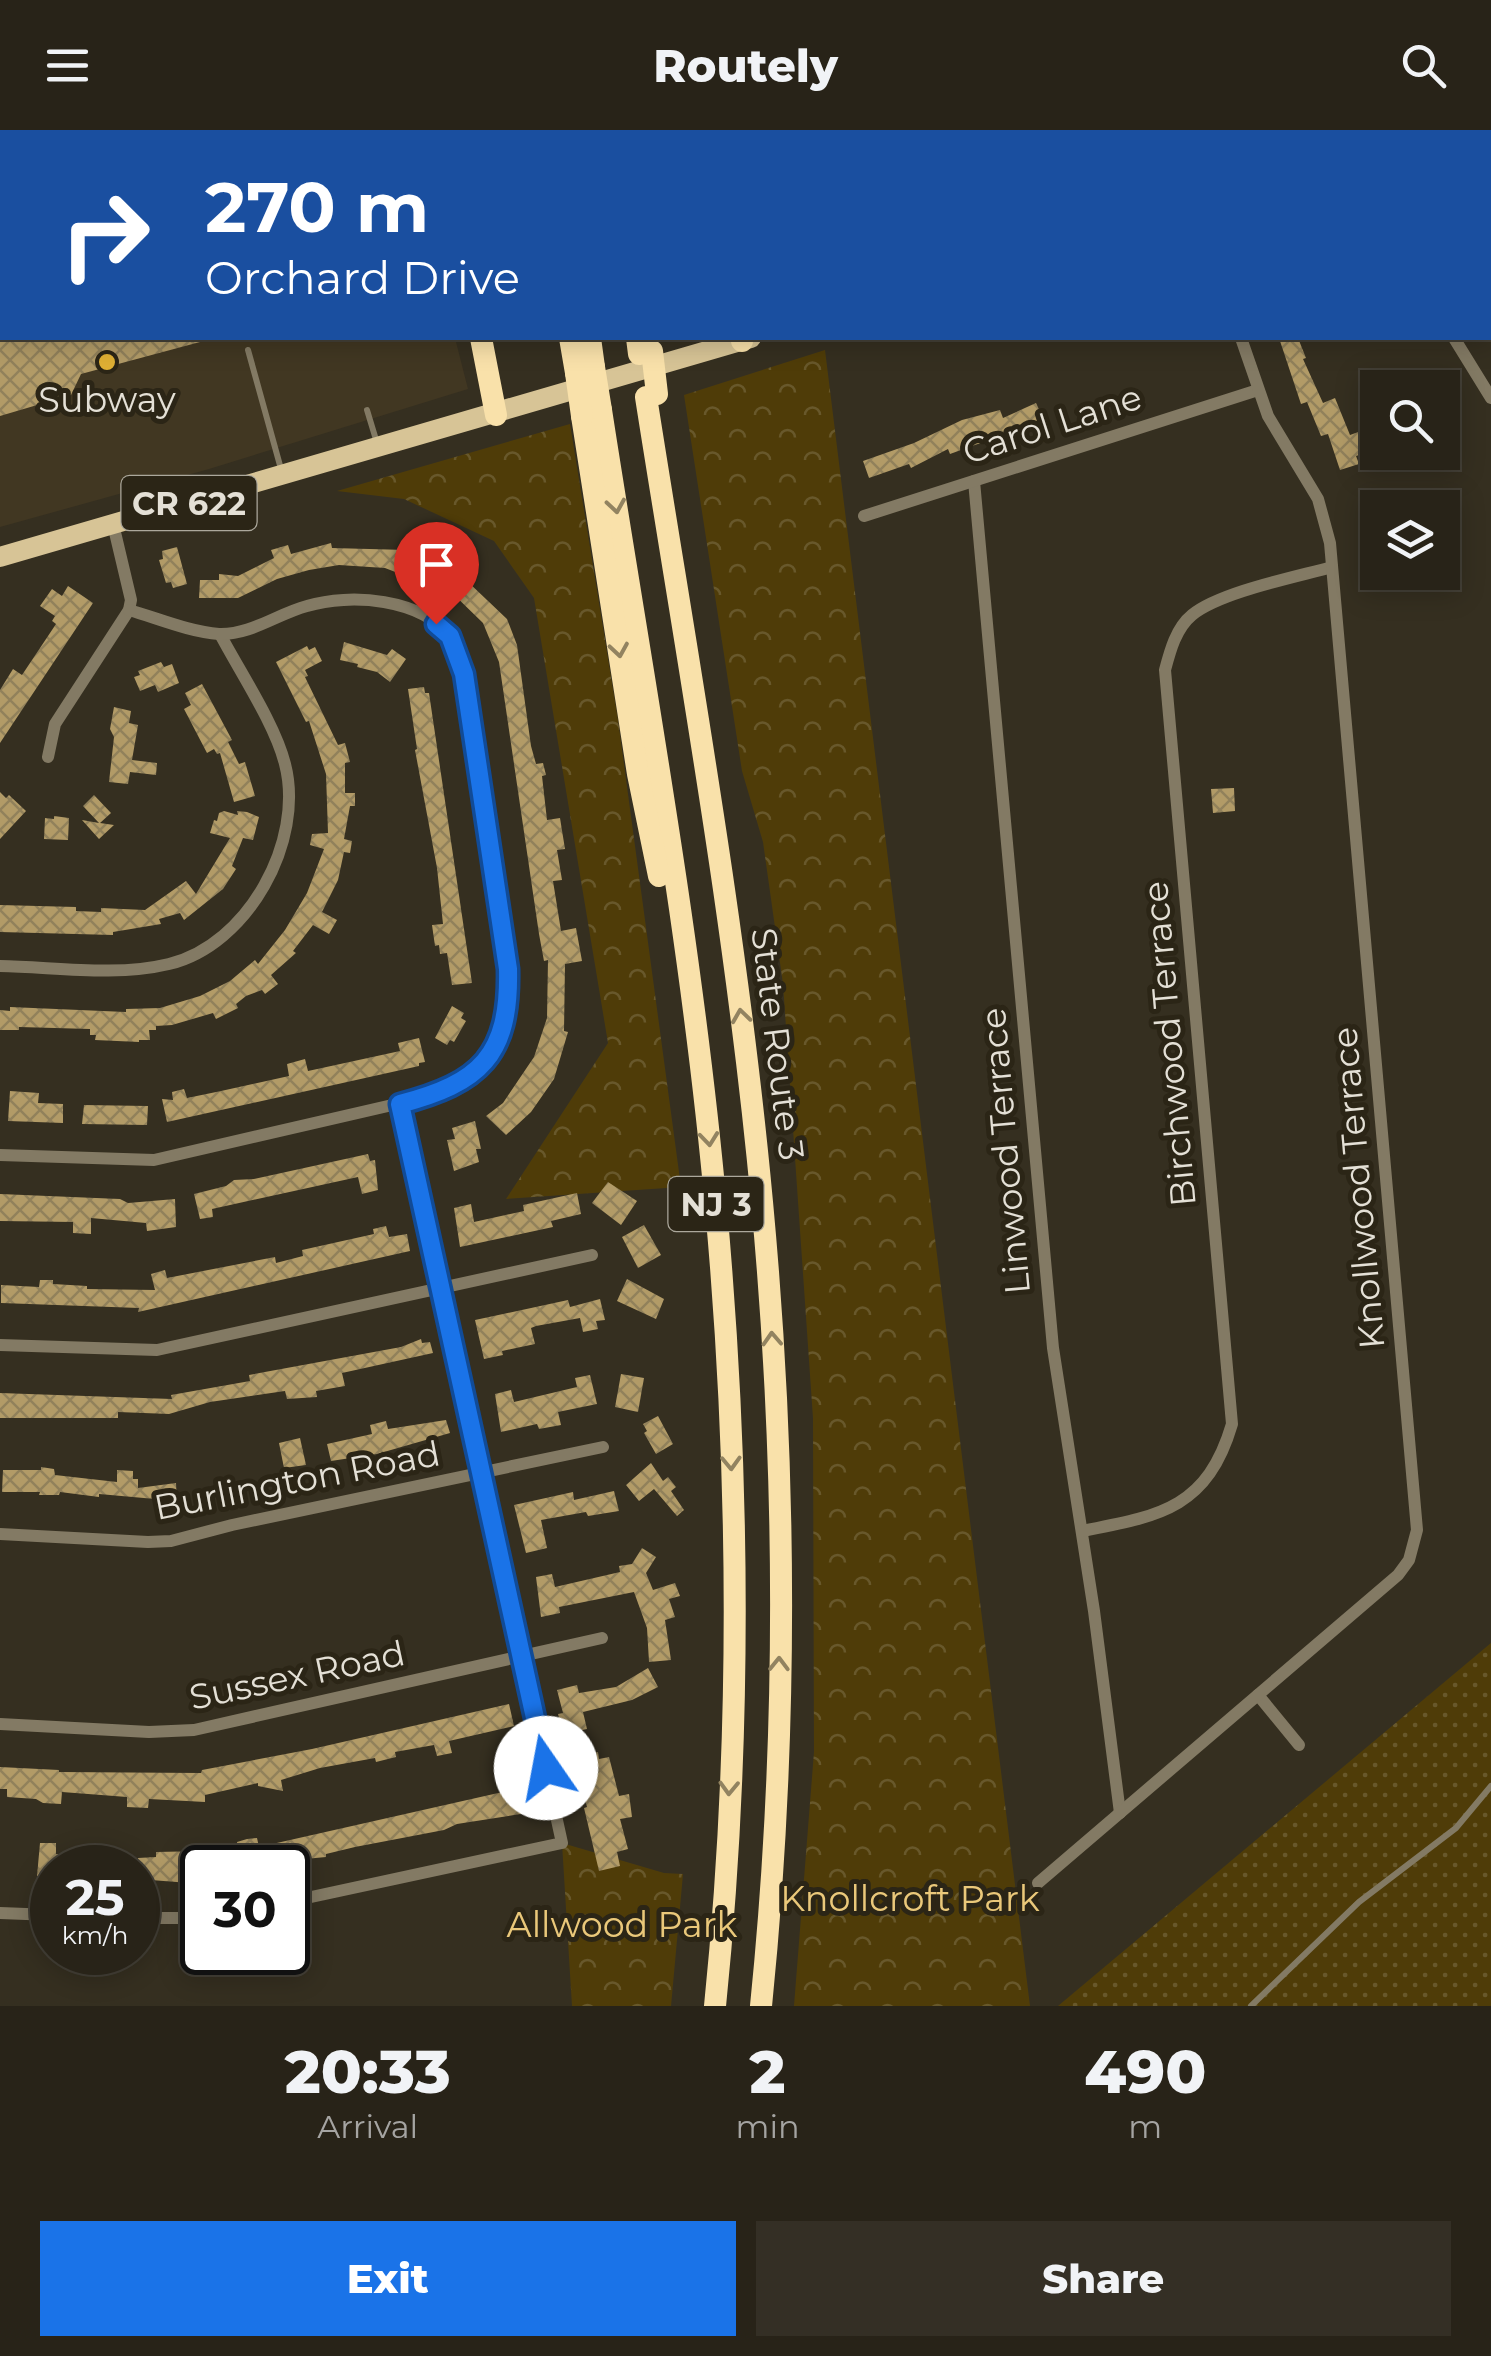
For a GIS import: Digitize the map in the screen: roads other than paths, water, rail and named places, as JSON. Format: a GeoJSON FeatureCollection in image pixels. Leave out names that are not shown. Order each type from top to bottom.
{"type":"FeatureCollection","features":[{"type":"Feature","properties":{"kind":"highway"},"geometry":{"type":"LineString","coordinates":[[481,340],[496,415]]}},
{"type":"Feature","properties":{"kind":"highway"},"geometry":{"type":"LineString","coordinates":[[571,340],[585,370]]}},
{"type":"Feature","properties":{"kind":"highway","name":"NJ 3"},"geometry":{"type":"LineString","coordinates":[[590,340],[585,370],[703,1085],[725,1327],[734,1569],[731,1750],[714,2006]]}},
{"type":"Feature","properties":{"kind":"highway","name":"State Route 3"},"geometry":{"type":"LineString","coordinates":[[644,345],[666,526],[744,1036],[773,1354],[779,1507],[779,1689],[772,1872],[761,2006]]}},
{"type":"Feature","properties":{"kind":"main road","name":"CR 622"},"geometry":{"type":"LineString","coordinates":[[0,558],[496,415],[739,340]]}},
{"type":"Feature","properties":{"kind":"street","name":"Knollwood Terrace"},"geometry":{"type":"LineString","coordinates":[[1038,1884],[1398,1574],[1408,1560],[1418,1530],[1325,518],[1280,439],[1242,340]]}},
{"type":"Feature","properties":{"kind":"street"},"geometry":{"type":"LineString","coordinates":[[1455,340],[1491,398]]}},
{"type":"Feature","properties":{"kind":"street","name":"Carol Lane"},"geometry":{"type":"LineString","coordinates":[[864,516],[1258,390]]}},
{"type":"Feature","properties":{"kind":"street","name":"Linwood Terrace"},"geometry":{"type":"LineString","coordinates":[[974,481],[1054,1348],[1120,1813]]}},
{"type":"Feature","properties":{"kind":"street"},"geometry":{"type":"LineString","coordinates":[[48,757],[55,724],[129,610],[113,524]]}},
{"type":"Feature","properties":{"kind":"street","name":"Birchwood Terrace"},"geometry":{"type":"LineString","coordinates":[[1082,1532],[1147,1519],[1184,1501],[1213,1468],[1232,1424],[1165,670],[1171,647],[1192,615],[1251,590],[1332,567]]}},
{"type":"Feature","properties":{"kind":"street"},"geometry":{"type":"LineString","coordinates":[[0,1154],[154,1160],[400,1104],[458,1086],[481,1067],[498,1038],[509,1006],[508,969],[464,674],[450,636],[418,611],[389,603],[311,604],[259,626],[220,634],[129,610]]}},
{"type":"Feature","properties":{"kind":"street"},"geometry":{"type":"LineString","coordinates":[[0,966],[125,970],[167,964],[204,948],[258,898],[268,882],[288,824],[292,795],[279,748],[220,634]]}},
{"type":"Feature","properties":{"kind":"street"},"geometry":{"type":"LineString","coordinates":[[310,1897],[562,1843],[400,1104]]}},
{"type":"Feature","properties":{"kind":"street"},"geometry":{"type":"LineString","coordinates":[[0,1345],[158,1350],[592,1255]]}},
{"type":"Feature","properties":{"kind":"street","name":"Burlington Road"},"geometry":{"type":"LineString","coordinates":[[0,1534],[171,1541],[603,1446]]}},
{"type":"Feature","properties":{"kind":"street","name":"Sussex Road"},"geometry":{"type":"LineString","coordinates":[[0,1724],[149,1732],[194,1730],[602,1638]]}},
{"type":"Feature","properties":{"kind":"street"},"geometry":{"type":"LineString","coordinates":[[1258,1695],[1299,1745]]}},
{"type":"Feature","properties":{"kind":"street"},"geometry":{"type":"LineString","coordinates":[[0,1912],[30,1913]]}},
{"type":"Feature","properties":{"kind":"lane"},"geometry":{"type":"LineString","coordinates":[[248,350],[282,476]]}},
{"type":"Feature","properties":{"kind":"lane"},"geometry":{"type":"LineString","coordinates":[[367,410],[379,449]]}},
{"type":"Feature","properties":{"kind":"lane"},"geometry":{"type":"LineString","coordinates":[[1251,2006],[1359,1902],[1456,1828],[1491,1786]]}},
{"type":"Feature","properties":{"kind":"place","name":"Subway"},"geometry":{"type":"Point","coordinates":[107,362]}},
{"type":"Feature","properties":{"kind":"park label","name":"Knollcroft Park"},"geometry":{"type":"Point","coordinates":[910,1898]}},
{"type":"Feature","properties":{"kind":"park label","name":"Allwood Park"},"geometry":{"type":"Point","coordinates":[622,1924]}}]}
